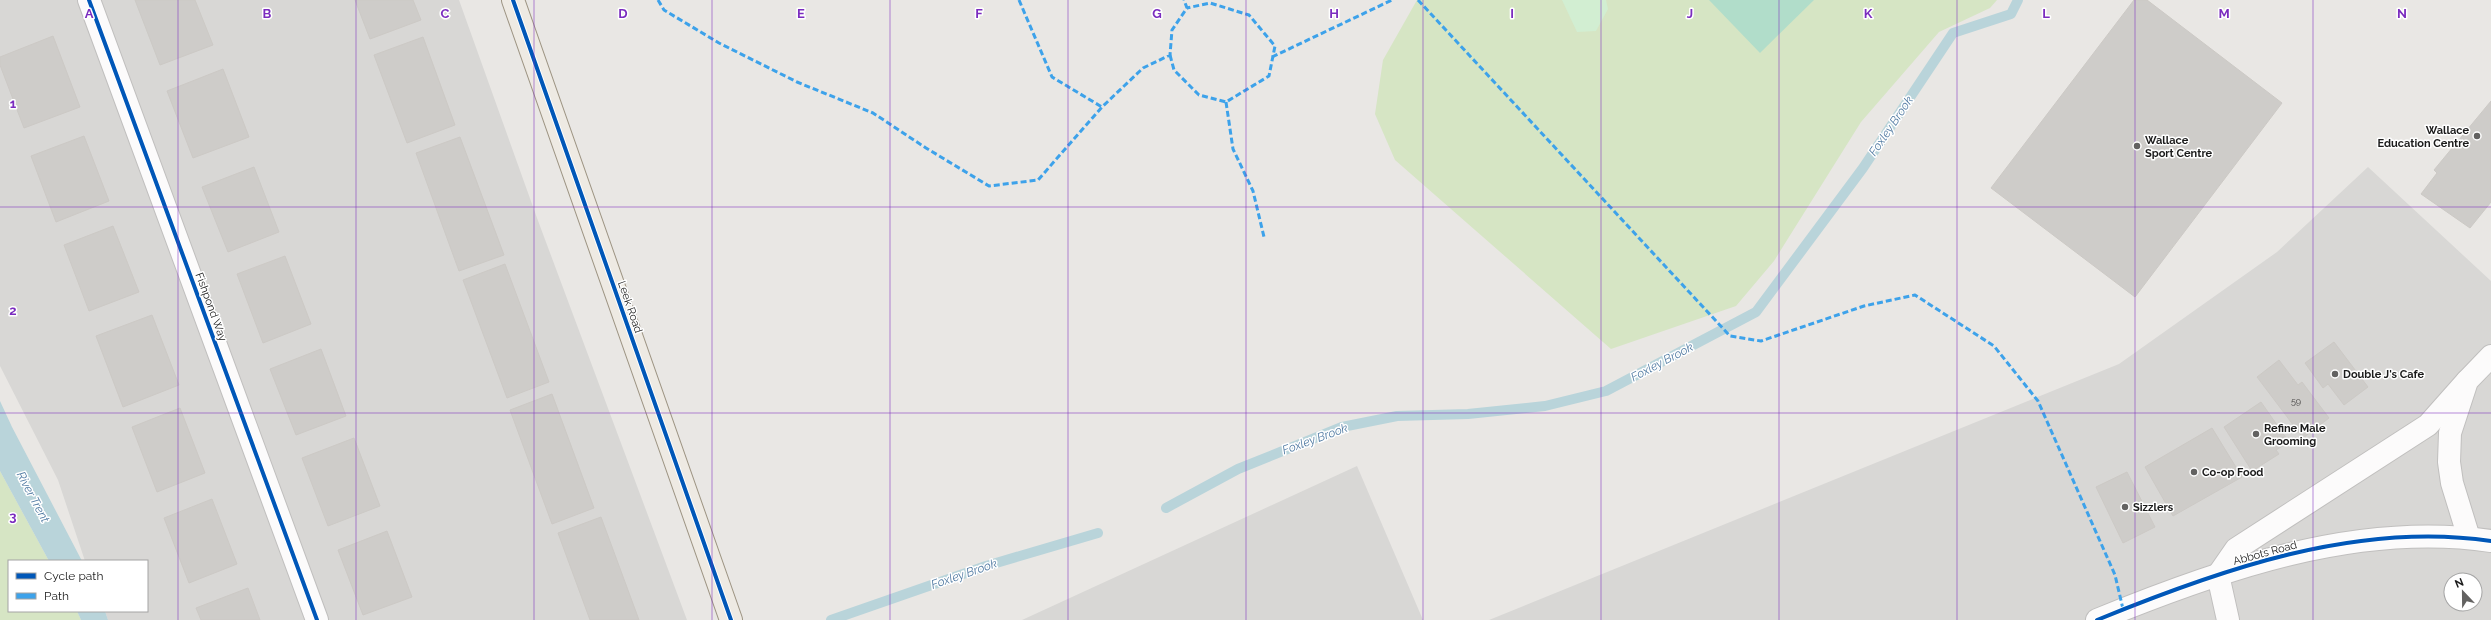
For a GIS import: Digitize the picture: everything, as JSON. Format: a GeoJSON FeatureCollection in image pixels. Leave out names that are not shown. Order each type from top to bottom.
{"type":"FeatureCollection","features":[{"type":"Feature","properties":{"kind":"main road","name":"Leek Road"},"geometry":{"type":"LineString","coordinates":[[513,0],[731,620]]}},
{"type":"Feature","properties":{"kind":"street","name":"Fishpond Way"},"geometry":{"type":"LineString","coordinates":[[89,0],[317,620]]}},
{"type":"Feature","properties":{"kind":"street","name":"Abbots Road"},"geometry":{"type":"LineString","coordinates":[[2218,575],[2236,549],[2428,425],[2491,356]]}},
{"type":"Feature","properties":{"kind":"street","name":"Abbots Road"},"geometry":{"type":"LineString","coordinates":[[2097,620],[2218,575],[2322,547],[2396,538],[2469,538],[2458,510],[2449,462],[2450,433],[2467,381]]}},
{"type":"Feature","properties":{"kind":"street"},"geometry":{"type":"LineString","coordinates":[[2469,538],[2491,541]]}},
{"type":"Feature","properties":{"kind":"street"},"geometry":{"type":"LineString","coordinates":[[2218,575],[2228,620]]}},
{"type":"Feature","properties":{"kind":"shaded area"},"geometry":{"type":"Polygon","coordinates":[[[0,0],[459,0],[537,218],[687,620],[108,620],[105,612],[148,612],[148,560],[85,560],[58,480],[0,366],[0,0]]]}},
{"type":"Feature","properties":{"kind":"shaded area"},"geometry":{"type":"Polygon","coordinates":[[[2368,167],[2491,281],[2491,620],[1489,620],[2119,364],[2277,252],[2368,167]]]}},
{"type":"Feature","properties":{"kind":"shaded area"},"geometry":{"type":"Polygon","coordinates":[[[1357,466],[1423,620],[1022,620],[1357,466]]]}},
{"type":"Feature","properties":{"kind":"green space"},"geometry":{"type":"Polygon","coordinates":[[[1417,0],[1997,0],[1990,8],[1939,32],[1861,122],[1774,261],[1736,306],[1611,349],[1395,160],[1375,114],[1383,60],[1417,0]]]}},
{"type":"Feature","properties":{"kind":"green space"},"geometry":{"type":"Polygon","coordinates":[[[1562,0],[1606,0],[1608,9],[1596,31],[1577,32],[1562,0]]]}},
{"type":"Feature","properties":{"kind":"green space"},"geometry":{"type":"Polygon","coordinates":[[[1709,0],[1814,0],[1760,53],[1709,0]]]}},
{"type":"Feature","properties":{"kind":"green space"},"geometry":{"type":"Polygon","coordinates":[[[0,471],[48,560],[8,560],[8,612],[77,612],[81,620],[0,620],[0,471]]]}},
{"type":"Feature","properties":{"kind":"water","name":"River Trent"},"geometry":{"type":"Polygon","coordinates":[[[0,401],[81,560],[48,560],[0,471],[0,401]]]}},
{"type":"Feature","properties":{"kind":"water"},"geometry":{"type":"Polygon","coordinates":[[[77,612],[105,612],[108,620],[81,620],[77,612]]]}},
{"type":"Feature","properties":{"kind":"building"},"geometry":{"type":"Polygon","coordinates":[[[135,0],[195,0],[213,45],[160,65],[135,0]]]}},
{"type":"Feature","properties":{"kind":"building"},"geometry":{"type":"Polygon","coordinates":[[[355,0],[413,0],[421,20],[370,39],[355,0]]]}},
{"type":"Feature","properties":{"kind":"building","name":"Wallace Sport Centre"},"geometry":{"type":"Polygon","coordinates":[[[2134,0],[2147,0],[2282,103],[2135,297],[1991,188],[2134,0]]]}},
{"type":"Feature","properties":{"kind":"building"},"geometry":{"type":"Polygon","coordinates":[[[53,36],[80,107],[24,128],[0,65],[0,57],[53,36]]]}},
{"type":"Feature","properties":{"kind":"building"},"geometry":{"type":"Polygon","coordinates":[[[423,37],[455,125],[407,143],[374,55],[423,37]]]}},
{"type":"Feature","properties":{"kind":"building"},"geometry":{"type":"Polygon","coordinates":[[[223,69],[249,137],[193,158],[167,91],[223,69]]]}},
{"type":"Feature","properties":{"kind":"building","name":"Wallace Education Centre"},"geometry":{"type":"Polygon","coordinates":[[[2491,101],[2491,202],[2470,228],[2421,194],[2437,173],[2434,170],[2491,101]]]}},
{"type":"Feature","properties":{"kind":"building"},"geometry":{"type":"Polygon","coordinates":[[[84,136],[109,201],[56,222],[31,156],[84,136]]]}},
{"type":"Feature","properties":{"kind":"building"},"geometry":{"type":"Polygon","coordinates":[[[460,137],[504,255],[459,271],[416,153],[460,137]]]}},
{"type":"Feature","properties":{"kind":"building"},"geometry":{"type":"Polygon","coordinates":[[[254,167],[279,232],[228,252],[202,187],[254,167]]]}},
{"type":"Feature","properties":{"kind":"building"},"geometry":{"type":"Polygon","coordinates":[[[113,226],[139,292],[89,311],[64,245],[113,226]]]}},
{"type":"Feature","properties":{"kind":"building"},"geometry":{"type":"Polygon","coordinates":[[[285,256],[311,324],[263,343],[237,274],[285,256]]]}},
{"type":"Feature","properties":{"kind":"building"},"geometry":{"type":"Polygon","coordinates":[[[505,264],[549,382],[507,398],[463,280],[505,264]]]}},
{"type":"Feature","properties":{"kind":"building"},"geometry":{"type":"Polygon","coordinates":[[[152,315],[179,385],[123,407],[96,336],[152,315]]]}},
{"type":"Feature","properties":{"kind":"building","name":"Double J's Cafe"},"geometry":{"type":"Polygon","coordinates":[[[2334,342],[2368,387],[2344,405],[2328,384],[2323,388],[2305,363],[2334,342]]]}},
{"type":"Feature","properties":{"kind":"building"},"geometry":{"type":"Polygon","coordinates":[[[321,349],[346,416],[296,435],[270,369],[321,349]]]}},
{"type":"Feature","properties":{"kind":"building"},"geometry":{"type":"Polygon","coordinates":[[[2279,360],[2298,385],[2302,382],[2329,418],[2303,438],[2257,377],[2279,360]]]}},
{"type":"Feature","properties":{"kind":"building"},"geometry":{"type":"Polygon","coordinates":[[[552,394],[594,508],[552,524],[510,410],[552,394]]]}},
{"type":"Feature","properties":{"kind":"building","name":"Refine Male Grooming"},"geometry":{"type":"Polygon","coordinates":[[[2261,402],[2289,442],[2276,450],[2279,454],[2252,471],[2224,427],[2261,402]]]}},
{"type":"Feature","properties":{"kind":"building"},"geometry":{"type":"Polygon","coordinates":[[[180,408],[205,473],[157,492],[132,427],[180,408]]]}},
{"type":"Feature","properties":{"kind":"building","name":"Co-op Food"},"geometry":{"type":"Polygon","coordinates":[[[2212,428],[2242,477],[2173,516],[2145,467],[2212,428]]]}},
{"type":"Feature","properties":{"kind":"building"},"geometry":{"type":"Polygon","coordinates":[[[354,438],[380,506],[328,526],[302,458],[354,438]]]}},
{"type":"Feature","properties":{"kind":"building","name":"Sizzlers"},"geometry":{"type":"Polygon","coordinates":[[[2127,472],[2155,527],[2123,543],[2096,487],[2127,472]]]}},
{"type":"Feature","properties":{"kind":"building"},"geometry":{"type":"Polygon","coordinates":[[[212,499],[237,564],[189,583],[164,518],[212,499]]]}},
{"type":"Feature","properties":{"kind":"building"},"geometry":{"type":"Polygon","coordinates":[[[601,517],[639,620],[590,620],[558,533],[601,517]]]}},
{"type":"Feature","properties":{"kind":"building"},"geometry":{"type":"Polygon","coordinates":[[[387,531],[412,597],[363,615],[338,550],[387,531]]]}},
{"type":"Feature","properties":{"kind":"building"},"geometry":{"type":"Polygon","coordinates":[[[248,588],[260,620],[201,620],[196,608],[248,588]]]}},
{"type":"Feature","properties":{"kind":"waterway","name":"Foxley Brook"},"geometry":{"type":"LineString","coordinates":[[1166,508],[1238,469],[1342,427],[1397,416],[1468,414],[1545,406],[1606,391],[1756,312],[1863,168],[1953,33],[2011,14],[2018,0]]}},
{"type":"Feature","properties":{"kind":"waterway","name":"Foxley Brook"},"geometry":{"type":"LineString","coordinates":[[831,620],[986,566],[1098,533]]}},
{"type":"Feature","properties":{"kind":"marked path"},"geometry":{"type":"LineString","coordinates":[[658,0],[664,10],[719,43],[797,82],[873,113],[926,148],[989,186],[1038,180],[1102,107],[1143,68],[1170,55],[1172,30],[1187,8],[1184,0]]}},
{"type":"Feature","properties":{"kind":"marked path"},"geometry":{"type":"LineString","coordinates":[[1019,0],[1052,77],[1102,107]]}},
{"type":"Feature","properties":{"kind":"marked path"},"geometry":{"type":"LineString","coordinates":[[1272,57],[1392,0]]}},
{"type":"Feature","properties":{"kind":"marked path"},"geometry":{"type":"LineString","coordinates":[[1418,0],[1730,336],[1761,341],[1864,306],[1915,295],[1994,346],[2038,401],[2115,575],[2123,609]]}},
{"type":"Feature","properties":{"kind":"marked path"},"geometry":{"type":"LineString","coordinates":[[1170,55],[1174,70],[1199,95],[1226,102],[1269,76],[1275,46],[1249,15],[1210,3],[1187,8]]}},
{"type":"Feature","properties":{"kind":"marked path"},"geometry":{"type":"LineString","coordinates":[[1226,102],[1233,149],[1253,191],[1264,237]]}},
{"type":"Feature","properties":{"kind":"cycle path"},"geometry":{"type":"LineString","coordinates":[[89,0],[317,620]]}},
{"type":"Feature","properties":{"kind":"cycle path"},"geometry":{"type":"LineString","coordinates":[[513,0],[731,620]]}},
{"type":"Feature","properties":{"kind":"cycle path"},"geometry":{"type":"LineString","coordinates":[[2097,620],[2143,601],[2191,584],[2290,554],[2340,544],[2390,538],[2441,537],[2491,541]]}},
{"type":"Feature","properties":{"kind":"place","name":"Wallace Education Centre"},"geometry":{"type":"Point","coordinates":[2477,136]}},
{"type":"Feature","properties":{"kind":"place","name":"Wallace Sport Centre"},"geometry":{"type":"Point","coordinates":[2137,146]}},
{"type":"Feature","properties":{"kind":"place","name":"Double J's Cafe"},"geometry":{"type":"Point","coordinates":[2335,374]}},
{"type":"Feature","properties":{"kind":"place","name":"Refine Male Grooming"},"geometry":{"type":"Point","coordinates":[2256,434]}},
{"type":"Feature","properties":{"kind":"place","name":"Co-op Food"},"geometry":{"type":"Point","coordinates":[2194,472]}},
{"type":"Feature","properties":{"kind":"place","name":"Sizzlers"},"geometry":{"type":"Point","coordinates":[2125,507]}}]}
